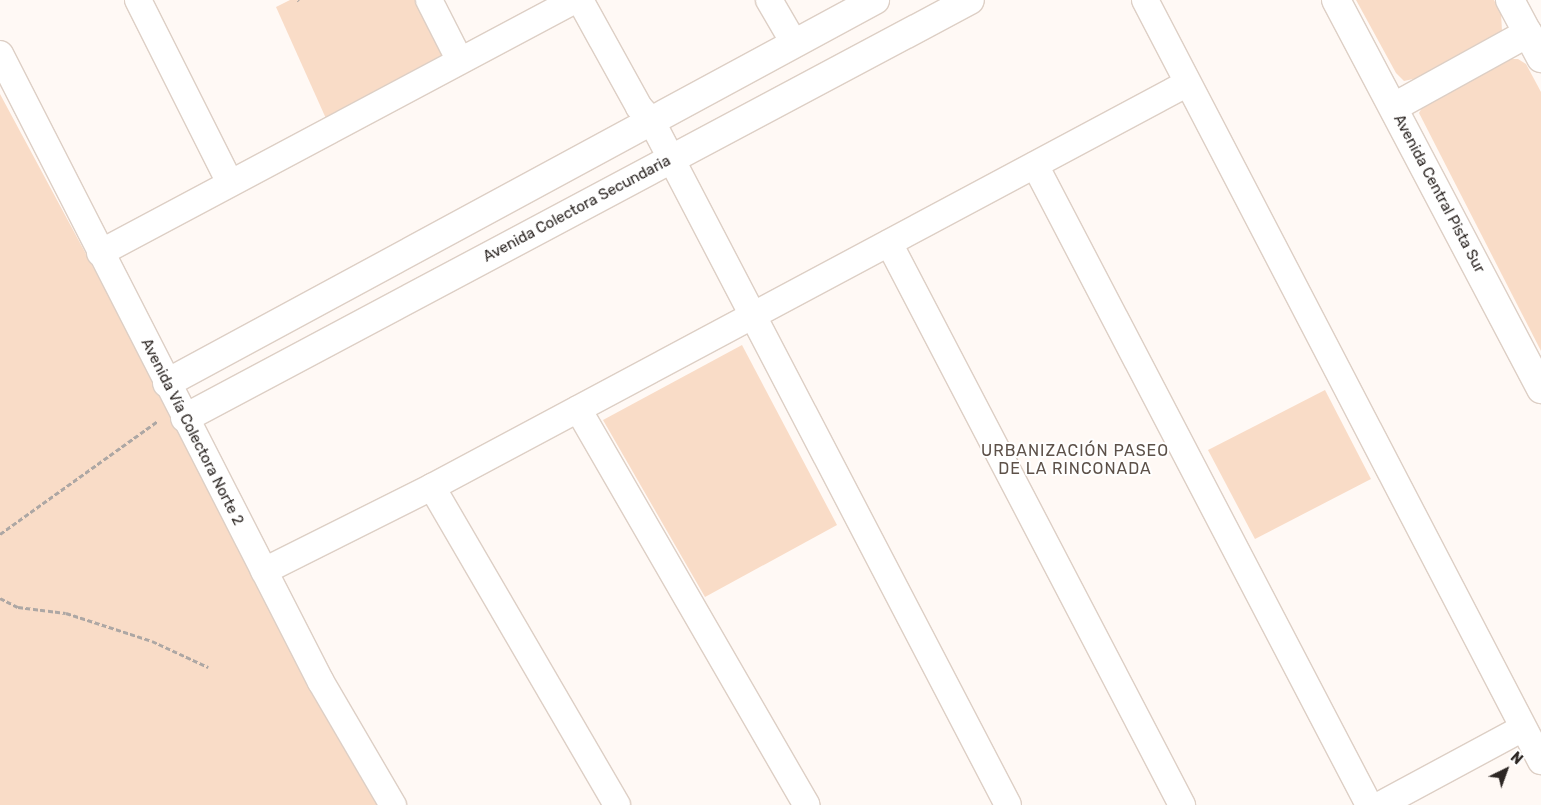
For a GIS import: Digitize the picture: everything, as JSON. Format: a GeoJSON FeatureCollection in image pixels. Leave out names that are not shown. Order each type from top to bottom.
{"type":"FeatureCollection","features":[{"type":"Feature","properties":{"kind":"street"},"geometry":{"type":"LineString","coordinates":[[138,0],[230,184]]}},
{"type":"Feature","properties":{"kind":"street"},"geometry":{"type":"LineString","coordinates":[[429,0],[460,61]]}},
{"type":"Feature","properties":{"kind":"street"},"geometry":{"type":"LineString","coordinates":[[100,252],[575,0]]}},
{"type":"Feature","properties":{"kind":"street"},"geometry":{"type":"LineString","coordinates":[[580,0],[640,107],[651,120],[1008,805]]}},
{"type":"Feature","properties":{"kind":"street"},"geometry":{"type":"LineString","coordinates":[[769,0],[794,44]]}},
{"type":"Feature","properties":{"kind":"street"},"geometry":{"type":"LineString","coordinates":[[177,403],[651,120],[875,0]]}},
{"type":"Feature","properties":{"kind":"street","name":"Avenida Colectora Secundaria"},"geometry":{"type":"LineString","coordinates":[[177,403],[671,159],[970,0]]}},
{"type":"Feature","properties":{"kind":"street"},"geometry":{"type":"LineString","coordinates":[[1145,0],[1186,84],[1541,762]]}},
{"type":"Feature","properties":{"kind":"street","name":"Avenida Central Pista Sur"},"geometry":{"type":"LineString","coordinates":[[1336,0],[1541,389]]}},
{"type":"Feature","properties":{"kind":"street"},"geometry":{"type":"LineString","coordinates":[[1510,0],[1541,58]]}},
{"type":"Feature","properties":{"kind":"street"},"geometry":{"type":"LineString","coordinates":[[1394,107],[1528,32]]}},
{"type":"Feature","properties":{"kind":"street","name":"Avenida Vía Colectora Norte 2"},"geometry":{"type":"LineString","coordinates":[[0,54],[321,682],[393,805]]}},
{"type":"Feature","properties":{"kind":"street"},"geometry":{"type":"LineString","coordinates":[[264,571],[578,409],[1186,84]]}},
{"type":"Feature","properties":{"kind":"street"},"geometry":{"type":"LineString","coordinates":[[1035,165],[1369,805]]}},
{"type":"Feature","properties":{"kind":"street"},"geometry":{"type":"LineString","coordinates":[[889,243],[1182,805]]}},
{"type":"Feature","properties":{"kind":"street"},"geometry":{"type":"LineString","coordinates":[[578,409],[807,805]]}},
{"type":"Feature","properties":{"kind":"street"},"geometry":{"type":"LineString","coordinates":[[432,486],[617,805]]}},
{"type":"Feature","properties":{"kind":"street"},"geometry":{"type":"LineString","coordinates":[[1380,805],[1523,728]]}},
{"type":"Feature","properties":{"kind":"path"},"geometry":{"type":"LineString","coordinates":[[0,534],[177,403]]}},
{"type":"Feature","properties":{"kind":"path"},"geometry":{"type":"LineString","coordinates":[[0,598],[18,607],[66,613],[152,641],[208,668]]}},
{"type":"Feature","properties":{"kind":"shaded area"},"geometry":{"type":"Polygon","coordinates":[[[290,0],[422,0],[452,57],[328,123],[276,7],[290,0]]]}},
{"type":"Feature","properties":{"kind":"shaded area"},"geometry":{"type":"Polygon","coordinates":[[[1356,0],[1494,0],[1501,13],[1502,31],[1498,37],[1422,77],[1404,81],[1396,73],[1356,0]]]}},
{"type":"Feature","properties":{"kind":"shaded area"},"geometry":{"type":"Polygon","coordinates":[[[1506,59],[1518,59],[1526,64],[1541,92],[1541,351],[1419,113],[1426,101],[1506,59]]]}},
{"type":"Feature","properties":{"kind":"shaded area"},"geometry":{"type":"Polygon","coordinates":[[[0,94],[165,401],[391,805],[0,805],[0,94]]]}},
{"type":"Feature","properties":{"kind":"shaded area"},"geometry":{"type":"Polygon","coordinates":[[[742,345],[837,525],[705,597],[603,420],[742,345]]]}},
{"type":"Feature","properties":{"kind":"shaded area"},"geometry":{"type":"Polygon","coordinates":[[[1325,390],[1371,479],[1255,539],[1208,450],[1325,390]]]}},
{"type":"Feature","properties":{"kind":"district","name":"URBANIZACIÓN PASEO DE LA RINCONADA"},"geometry":{"type":"Point","coordinates":[1075,460]}}]}
